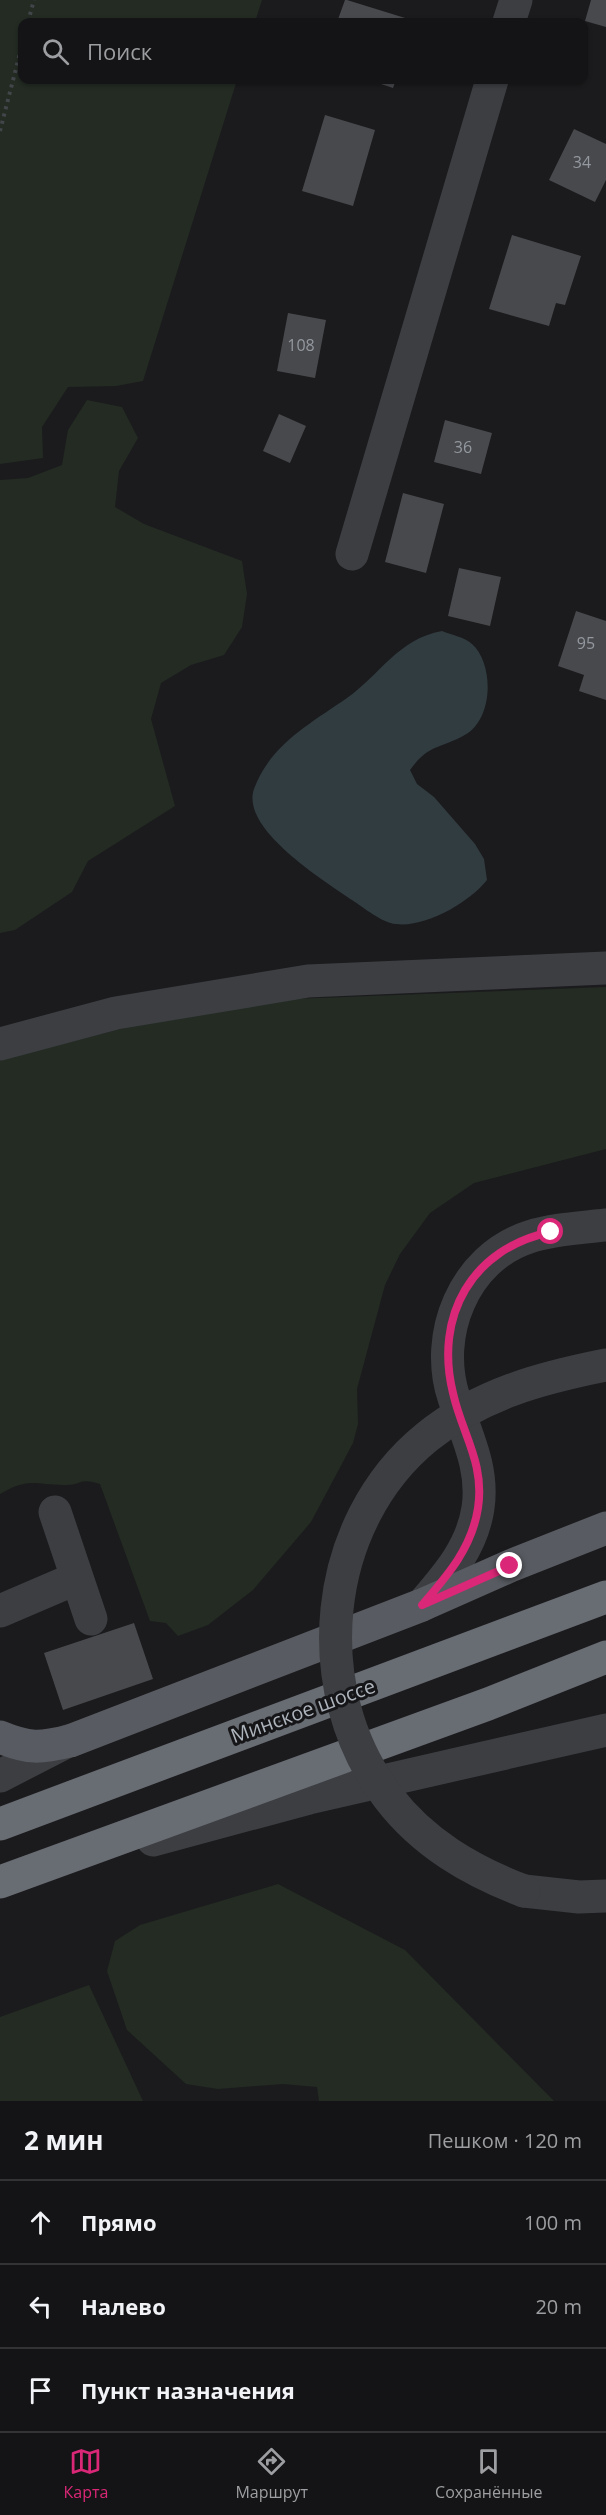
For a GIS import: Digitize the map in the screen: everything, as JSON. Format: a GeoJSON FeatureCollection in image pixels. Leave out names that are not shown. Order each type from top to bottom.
{"type":"FeatureCollection","features":[{"type":"Feature","properties":{"kind":"highway","name":"Минское шоссе"},"geometry":{"type":"LineString","coordinates":[[0,1824],[606,1597]]}},
{"type":"Feature","properties":{"kind":"highway"},"geometry":{"type":"LineString","coordinates":[[9,1879],[488,1704],[606,1657]]}},
{"type":"Feature","properties":{"kind":"main road"},"geometry":{"type":"LineString","coordinates":[[0,1737],[23,1747],[40,1748],[70,1741],[422,1605],[510,1566],[606,1528]]}},
{"type":"Feature","properties":{"kind":"street"},"geometry":{"type":"LineString","coordinates":[[510,18],[516,0]]}},
{"type":"Feature","properties":{"kind":"street"},"geometry":{"type":"LineString","coordinates":[[352,554],[491,84]]}},
{"type":"Feature","properties":{"kind":"street"},"geometry":{"type":"LineString","coordinates":[[0,1044],[116,1013],[308,981],[606,968]]}},
{"type":"Feature","properties":{"kind":"street"},"geometry":{"type":"LineString","coordinates":[[422,1605],[456,1564],[472,1534],[478,1507],[479,1482],[475,1454],[453,1396],[447,1366],[452,1317],[462,1292],[481,1268],[505,1249],[528,1237],[606,1225]]}},
{"type":"Feature","properties":{"kind":"street"},"geometry":{"type":"LineString","coordinates":[[606,1365],[519,1386],[486,1399],[454,1416],[425,1438],[400,1464],[374,1500],[347,1557],[338,1592],[335,1628],[336,1664],[342,1700],[353,1734],[368,1767],[396,1806],[439,1848],[469,1868],[524,1891],[579,1897],[606,1896]]}},
{"type":"Feature","properties":{"kind":"street"},"geometry":{"type":"LineString","coordinates":[[55,1512],[91,1619]]}},
{"type":"Feature","properties":{"kind":"street"},"geometry":{"type":"LineString","coordinates":[[0,1611],[77,1578]]}},
{"type":"Feature","properties":{"kind":"street"},"geometry":{"type":"LineString","coordinates":[[9,1879],[309,1798],[606,1730]]}},
{"type":"Feature","properties":{"kind":"street"},"geometry":{"type":"LineString","coordinates":[[0,1776],[70,1741]]}},
{"type":"Feature","properties":{"kind":"path"},"geometry":{"type":"LineString","coordinates":[[29,18],[34,0]]}},
{"type":"Feature","properties":{"kind":"path"},"geometry":{"type":"LineString","coordinates":[[0,131],[18,61]]}},
{"type":"Feature","properties":{"kind":"shaded area"},"geometry":{"type":"Polygon","coordinates":[[[0,0],[262,0],[256,18],[18,18],[18,84],[236,84],[143,381],[116,386],[68,387],[42,427],[43,458],[0,464],[0,0]]]}},
{"type":"Feature","properties":{"kind":"shaded area"},"geometry":{"type":"Polygon","coordinates":[[[87,400],[122,407],[138,438],[119,471],[115,507],[144,524],[242,561],[247,594],[242,627],[224,655],[191,665],[161,683],[151,719],[175,806],[88,861],[72,892],[15,930],[0,933],[0,480],[28,478],[62,465],[68,430],[87,400]]]}},
{"type":"Feature","properties":{"kind":"shaded area"},"geometry":{"type":"Polygon","coordinates":[[[442,631],[469,642],[479,653],[487,676],[486,703],[476,725],[468,733],[431,750],[410,770],[417,784],[434,797],[475,844],[484,859],[487,880],[470,897],[446,912],[420,922],[396,924],[373,914],[323,880],[272,837],[260,821],[253,804],[254,789],[270,760],[293,736],[359,689],[391,658],[413,641],[442,631]]]}},
{"type":"Feature","properties":{"kind":"shaded area"},"geometry":{"type":"Polygon","coordinates":[[[606,987],[606,1149],[474,1183],[430,1213],[400,1254],[385,1285],[357,1389],[358,1424],[353,1443],[311,1522],[253,1590],[208,1625],[178,1636],[166,1623],[150,1621],[100,1484],[87,1481],[70,1485],[32,1483],[18,1485],[0,1494],[0,1060],[128,1027],[291,999],[606,987]]]}},
{"type":"Feature","properties":{"kind":"shaded area"},"geometry":{"type":"Polygon","coordinates":[[[278,1884],[405,1950],[554,2101],[319,2101],[317,2087],[283,2084],[218,2089],[186,2084],[127,2030],[107,1971],[115,1941],[140,1925],[278,1884]]]}},
{"type":"Feature","properties":{"kind":"shaded area"},"geometry":{"type":"Polygon","coordinates":[[[89,1985],[143,2101],[0,2101],[0,2017],[89,1985]]]}},
{"type":"Feature","properties":{"kind":"building"},"geometry":{"type":"Polygon","coordinates":[[[345,0],[347,0],[405,18],[338,18],[345,0]]]}},
{"type":"Feature","properties":{"kind":"building"},"geometry":{"type":"Polygon","coordinates":[[[591,0],[606,0],[606,27],[588,22],[588,18],[586,18],[591,0]]]}},
{"type":"Feature","properties":{"kind":"building"},"geometry":{"type":"Polygon","coordinates":[[[381,84],[394,84],[393,88],[381,84]]]}},
{"type":"Feature","properties":{"kind":"building"},"geometry":{"type":"Polygon","coordinates":[[[325,115],[375,130],[353,206],[302,191],[325,115]]]}},
{"type":"Feature","properties":{"kind":"building"},"geometry":{"type":"Polygon","coordinates":[[[574,129],[606,144],[606,180],[595,202],[549,180],[574,129]]]}},
{"type":"Feature","properties":{"kind":"building"},"geometry":{"type":"Polygon","coordinates":[[[512,235],[581,256],[565,305],[556,303],[549,326],[489,309],[512,235]]]}},
{"type":"Feature","properties":{"kind":"building"},"geometry":{"type":"Polygon","coordinates":[[[288,313],[326,320],[315,378],[277,371],[288,313]]]}},
{"type":"Feature","properties":{"kind":"building"},"geometry":{"type":"Polygon","coordinates":[[[279,414],[306,426],[290,463],[263,451],[279,414]]]}},
{"type":"Feature","properties":{"kind":"building"},"geometry":{"type":"Polygon","coordinates":[[[445,420],[492,433],[481,474],[434,462],[445,420]]]}},
{"type":"Feature","properties":{"kind":"building"},"geometry":{"type":"Polygon","coordinates":[[[403,493],[444,504],[426,573],[385,562],[403,493]]]}},
{"type":"Feature","properties":{"kind":"building"},"geometry":{"type":"Polygon","coordinates":[[[459,568],[501,577],[490,626],[448,616],[459,568]]]}},
{"type":"Feature","properties":{"kind":"building"},"geometry":{"type":"Polygon","coordinates":[[[576,611],[606,621],[606,700],[579,691],[584,675],[558,666],[576,611]]]}},
{"type":"Feature","properties":{"kind":"building"},"geometry":{"type":"Polygon","coordinates":[[[134,1623],[153,1679],[63,1710],[44,1653],[134,1623]]]}},
{"type":"Feature","properties":{"kind":"route"},"geometry":{"type":"LineString","coordinates":[[510,1566],[422,1605],[456,1564],[472,1534],[478,1507],[479,1482],[475,1454],[453,1396],[447,1366],[452,1317],[462,1292],[481,1268],[505,1249],[528,1237],[551,1232]]}}]}
